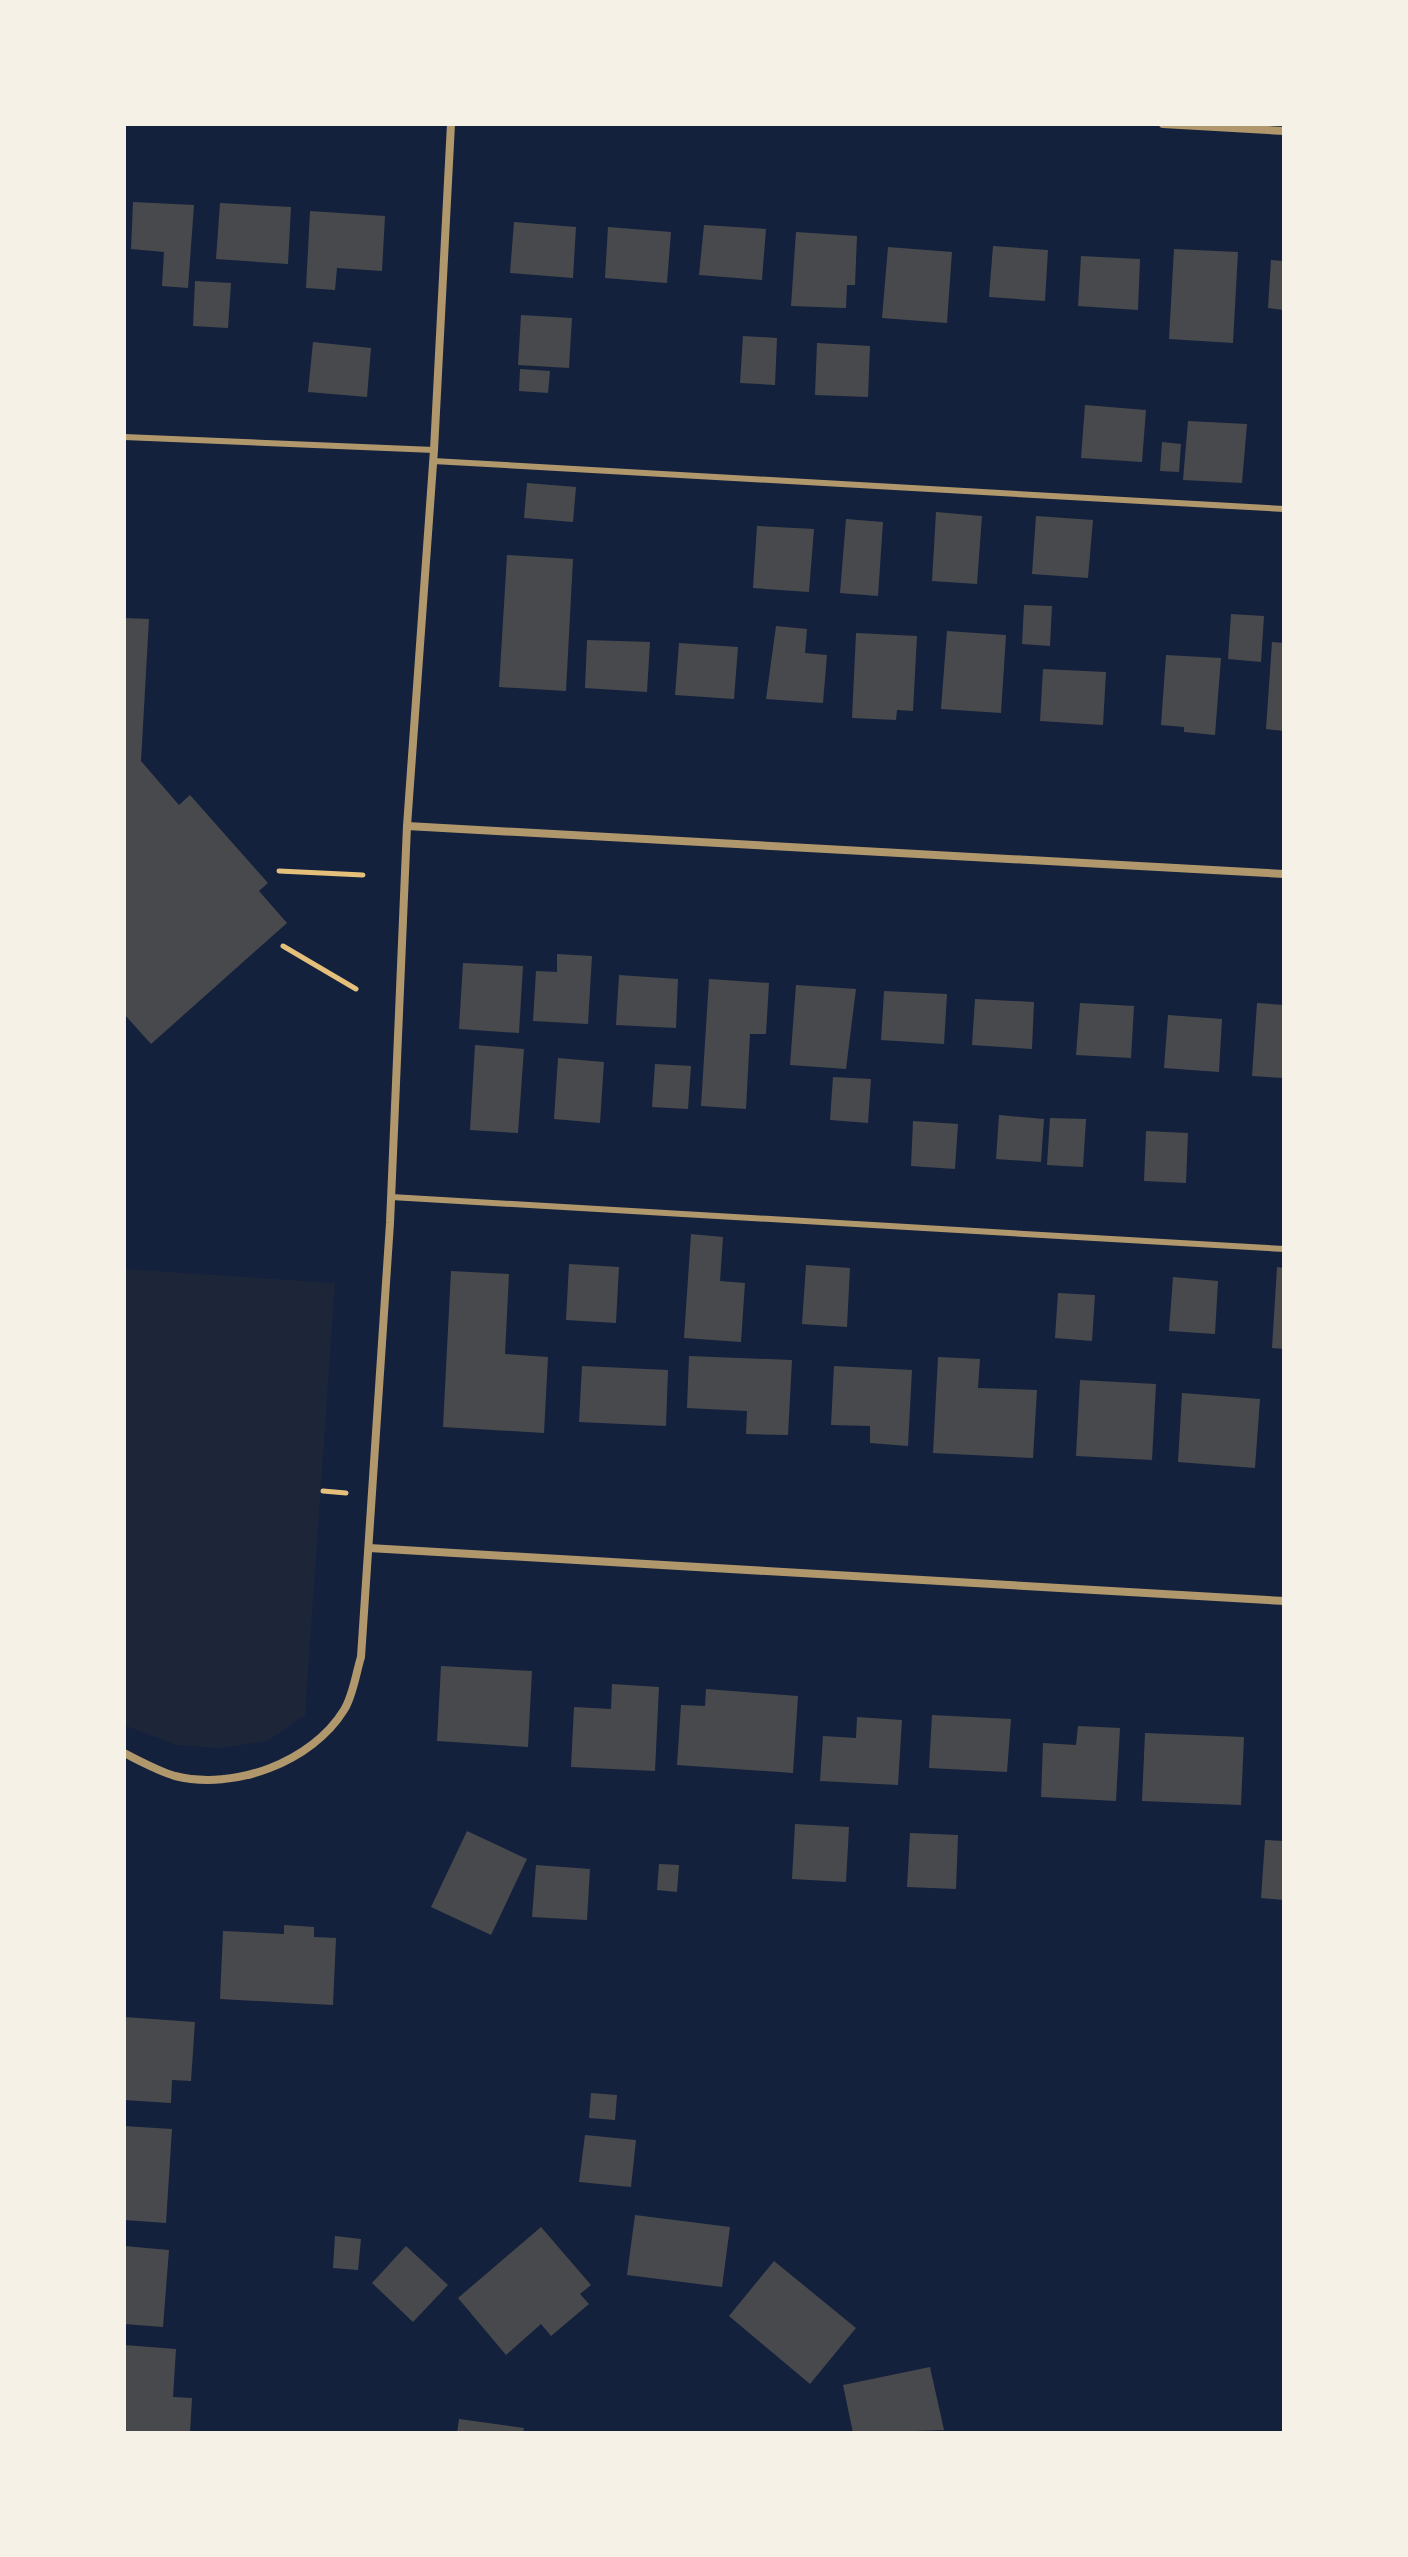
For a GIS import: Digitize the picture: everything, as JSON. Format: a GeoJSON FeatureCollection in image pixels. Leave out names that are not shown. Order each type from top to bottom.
{"type":"FeatureCollection","features":[{"type":"Feature","properties":{"kind":"street"},"geometry":{"type":"LineString","coordinates":[[124,1753],[176,1776],[223,1779],[266,1770],[307,1750],[345,1710],[361,1657],[391,1197],[407,826],[434,450],[451,124]]}},
{"type":"Feature","properties":{"kind":"street"},"geometry":{"type":"LineString","coordinates":[[1163,124],[1284,131]]}},
{"type":"Feature","properties":{"kind":"street"},"geometry":{"type":"LineString","coordinates":[[407,826],[1284,874]]}},
{"type":"Feature","properties":{"kind":"street"},"geometry":{"type":"LineString","coordinates":[[369,1548],[1284,1601]]}},
{"type":"Feature","properties":{"kind":"lane"},"geometry":{"type":"LineString","coordinates":[[124,437],[434,450]]}},
{"type":"Feature","properties":{"kind":"lane"},"geometry":{"type":"LineString","coordinates":[[433,461],[1284,509]]}},
{"type":"Feature","properties":{"kind":"lane"},"geometry":{"type":"LineString","coordinates":[[391,1197],[1284,1249]]}},
{"type":"Feature","properties":{"kind":"path"},"geometry":{"type":"LineString","coordinates":[[279,871],[363,875]]}},
{"type":"Feature","properties":{"kind":"path"},"geometry":{"type":"LineString","coordinates":[[283,946],[356,989]]}},
{"type":"Feature","properties":{"kind":"path"},"geometry":{"type":"LineString","coordinates":[[323,1491],[349,1493]]}},
{"type":"Feature","properties":{"kind":"shaded area"},"geometry":{"type":"Polygon","coordinates":[[[124,1269],[335,1283],[305,1715],[268,1741],[219,1748],[176,1745],[124,1725],[124,1269]]]}},
{"type":"Feature","properties":{"kind":"building"},"geometry":{"type":"Polygon","coordinates":[[[133,202],[194,205],[188,288],[162,286],[164,252],[131,249],[133,202]]]}},
{"type":"Feature","properties":{"kind":"building"},"geometry":{"type":"Polygon","coordinates":[[[220,203],[291,207],[288,264],[216,259],[220,203]]]}},
{"type":"Feature","properties":{"kind":"building"},"geometry":{"type":"Polygon","coordinates":[[[310,211],[385,216],[382,271],[337,268],[335,290],[306,288],[310,211]]]}},
{"type":"Feature","properties":{"kind":"building"},"geometry":{"type":"Polygon","coordinates":[[[514,222],[576,227],[573,278],[510,273],[514,222]]]}},
{"type":"Feature","properties":{"kind":"building"},"geometry":{"type":"Polygon","coordinates":[[[704,225],[766,229],[762,280],[699,275],[704,225]]]}},
{"type":"Feature","properties":{"kind":"building"},"geometry":{"type":"Polygon","coordinates":[[[608,227],[671,232],[667,283],[605,278],[608,227]]]}},
{"type":"Feature","properties":{"kind":"building"},"geometry":{"type":"Polygon","coordinates":[[[796,232],[857,236],[855,285],[847,285],[846,308],[791,306],[796,232]]]}},
{"type":"Feature","properties":{"kind":"building"},"geometry":{"type":"Polygon","coordinates":[[[993,246],[1048,250],[1045,301],[989,297],[993,246]]]}},
{"type":"Feature","properties":{"kind":"building"},"geometry":{"type":"Polygon","coordinates":[[[888,247],[952,252],[947,323],[882,318],[888,247]]]}},
{"type":"Feature","properties":{"kind":"building"},"geometry":{"type":"Polygon","coordinates":[[[1174,249],[1238,252],[1233,343],[1169,339],[1174,249]]]}},
{"type":"Feature","properties":{"kind":"building"},"geometry":{"type":"Polygon","coordinates":[[[1081,256],[1140,259],[1138,310],[1078,306],[1081,256]]]}},
{"type":"Feature","properties":{"kind":"building"},"geometry":{"type":"Polygon","coordinates":[[[1271,260],[1284,261],[1284,310],[1268,308],[1271,260]]]}},
{"type":"Feature","properties":{"kind":"building"},"geometry":{"type":"Polygon","coordinates":[[[195,281],[231,283],[228,328],[193,326],[195,281]]]}},
{"type":"Feature","properties":{"kind":"building"},"geometry":{"type":"Polygon","coordinates":[[[521,315],[572,318],[569,368],[518,365],[521,315]]]}},
{"type":"Feature","properties":{"kind":"building"},"geometry":{"type":"Polygon","coordinates":[[[743,336],[777,338],[775,385],[740,383],[743,336]]]}},
{"type":"Feature","properties":{"kind":"building"},"geometry":{"type":"Polygon","coordinates":[[[313,342],[371,348],[367,397],[308,392],[313,342]]]}},
{"type":"Feature","properties":{"kind":"building"},"geometry":{"type":"Polygon","coordinates":[[[817,343],[870,346],[868,397],[815,395],[817,343]]]}},
{"type":"Feature","properties":{"kind":"building"},"geometry":{"type":"Polygon","coordinates":[[[520,369],[550,371],[548,393],[519,391],[520,369]]]}},
{"type":"Feature","properties":{"kind":"building"},"geometry":{"type":"Polygon","coordinates":[[[1085,405],[1146,410],[1142,462],[1081,458],[1085,405]]]}},
{"type":"Feature","properties":{"kind":"building"},"geometry":{"type":"Polygon","coordinates":[[[1188,421],[1247,424],[1242,483],[1183,480],[1188,421]]]}},
{"type":"Feature","properties":{"kind":"building"},"geometry":{"type":"Polygon","coordinates":[[[1162,442],[1181,444],[1179,472],[1160,471],[1162,442]]]}},
{"type":"Feature","properties":{"kind":"building"},"geometry":{"type":"Polygon","coordinates":[[[527,483],[576,487],[573,522],[524,518],[527,483]]]}},
{"type":"Feature","properties":{"kind":"building"},"geometry":{"type":"Polygon","coordinates":[[[936,512],[982,516],[977,584],[932,581],[936,512]]]}},
{"type":"Feature","properties":{"kind":"building"},"geometry":{"type":"Polygon","coordinates":[[[1036,516],[1093,520],[1088,578],[1032,574],[1036,516]]]}},
{"type":"Feature","properties":{"kind":"building"},"geometry":{"type":"Polygon","coordinates":[[[846,519],[883,522],[878,596],[840,593],[846,519]]]}},
{"type":"Feature","properties":{"kind":"building"},"geometry":{"type":"Polygon","coordinates":[[[757,526],[814,529],[809,592],[753,588],[757,526]]]}},
{"type":"Feature","properties":{"kind":"building"},"geometry":{"type":"Polygon","coordinates":[[[507,555],[573,559],[566,691],[499,687],[507,555]]]}},
{"type":"Feature","properties":{"kind":"building"},"geometry":{"type":"Polygon","coordinates":[[[1024,605],[1052,606],[1050,646],[1022,644],[1024,605]]]}},
{"type":"Feature","properties":{"kind":"building"},"geometry":{"type":"Polygon","coordinates":[[[1231,614],[1264,616],[1261,662],[1228,659],[1231,614]]]}},
{"type":"Feature","properties":{"kind":"building"},"geometry":{"type":"Polygon","coordinates":[[[124,618],[149,619],[141,761],[179,805],[190,795],[268,883],[259,891],[287,923],[151,1044],[124,1014],[124,618]]]}},
{"type":"Feature","properties":{"kind":"building"},"geometry":{"type":"Polygon","coordinates":[[[776,626],[807,629],[805,653],[827,655],[823,703],[766,699],[776,626]]]}},
{"type":"Feature","properties":{"kind":"building"},"geometry":{"type":"Polygon","coordinates":[[[947,631],[1006,635],[1001,713],[941,709],[947,631]]]}},
{"type":"Feature","properties":{"kind":"building"},"geometry":{"type":"Polygon","coordinates":[[[856,633],[917,636],[913,711],[897,710],[896,720],[852,718],[856,633]]]}},
{"type":"Feature","properties":{"kind":"building"},"geometry":{"type":"Polygon","coordinates":[[[587,640],[650,642],[647,692],[585,688],[587,640]]]}},
{"type":"Feature","properties":{"kind":"building"},"geometry":{"type":"Polygon","coordinates":[[[1272,642],[1284,643],[1284,731],[1266,729],[1272,642]]]}},
{"type":"Feature","properties":{"kind":"building"},"geometry":{"type":"Polygon","coordinates":[[[679,643],[738,647],[734,699],[675,695],[679,643]]]}},
{"type":"Feature","properties":{"kind":"building"},"geometry":{"type":"Polygon","coordinates":[[[1166,655],[1221,658],[1215,735],[1184,732],[1184,727],[1161,725],[1166,655]]]}},
{"type":"Feature","properties":{"kind":"building"},"geometry":{"type":"Polygon","coordinates":[[[1043,669],[1106,672],[1103,725],[1040,721],[1043,669]]]}},
{"type":"Feature","properties":{"kind":"building"},"geometry":{"type":"Polygon","coordinates":[[[557,954],[592,956],[588,1024],[533,1021],[536,971],[557,972],[557,954]]]}},
{"type":"Feature","properties":{"kind":"building"},"geometry":{"type":"Polygon","coordinates":[[[463,963],[523,966],[519,1033],[459,1029],[463,963]]]}},
{"type":"Feature","properties":{"kind":"building"},"geometry":{"type":"Polygon","coordinates":[[[619,975],[678,979],[676,1028],[616,1025],[619,975]]]}},
{"type":"Feature","properties":{"kind":"building"},"geometry":{"type":"Polygon","coordinates":[[[709,979],[769,983],[766,1034],[750,1034],[746,1109],[701,1106],[709,979]]]}},
{"type":"Feature","properties":{"kind":"building"},"geometry":{"type":"Polygon","coordinates":[[[796,985],[856,989],[846,1069],[790,1065],[796,985]]]}},
{"type":"Feature","properties":{"kind":"building"},"geometry":{"type":"Polygon","coordinates":[[[884,991],[947,994],[944,1044],[881,1040],[884,991]]]}},
{"type":"Feature","properties":{"kind":"building"},"geometry":{"type":"Polygon","coordinates":[[[975,999],[1034,1002],[1032,1049],[972,1045],[975,999]]]}},
{"type":"Feature","properties":{"kind":"building"},"geometry":{"type":"Polygon","coordinates":[[[1080,1003],[1134,1006],[1131,1058],[1076,1055],[1080,1003]]]}},
{"type":"Feature","properties":{"kind":"building"},"geometry":{"type":"Polygon","coordinates":[[[1257,1003],[1284,1005],[1284,1078],[1252,1076],[1257,1003]]]}},
{"type":"Feature","properties":{"kind":"building"},"geometry":{"type":"Polygon","coordinates":[[[1168,1015],[1222,1019],[1219,1072],[1164,1068],[1168,1015]]]}},
{"type":"Feature","properties":{"kind":"building"},"geometry":{"type":"Polygon","coordinates":[[[475,1045],[524,1049],[518,1133],[470,1130],[475,1045]]]}},
{"type":"Feature","properties":{"kind":"building"},"geometry":{"type":"Polygon","coordinates":[[[558,1058],[604,1062],[600,1123],[554,1119],[558,1058]]]}},
{"type":"Feature","properties":{"kind":"building"},"geometry":{"type":"Polygon","coordinates":[[[655,1064],[691,1066],[688,1109],[652,1107],[655,1064]]]}},
{"type":"Feature","properties":{"kind":"building"},"geometry":{"type":"Polygon","coordinates":[[[833,1077],[871,1079],[868,1123],[830,1120],[833,1077]]]}},
{"type":"Feature","properties":{"kind":"building"},"geometry":{"type":"Polygon","coordinates":[[[999,1115],[1044,1119],[1041,1162],[996,1159],[999,1115]]]}},
{"type":"Feature","properties":{"kind":"building"},"geometry":{"type":"Polygon","coordinates":[[[1050,1118],[1086,1119],[1083,1167],[1047,1165],[1050,1118]]]}},
{"type":"Feature","properties":{"kind":"building"},"geometry":{"type":"Polygon","coordinates":[[[913,1121],[958,1124],[955,1169],[911,1166],[913,1121]]]}},
{"type":"Feature","properties":{"kind":"building"},"geometry":{"type":"Polygon","coordinates":[[[1146,1131],[1188,1133],[1186,1183],[1144,1181],[1146,1131]]]}},
{"type":"Feature","properties":{"kind":"building"},"geometry":{"type":"Polygon","coordinates":[[[691,1234],[723,1237],[720,1281],[745,1283],[741,1342],[684,1338],[691,1234]]]}},
{"type":"Feature","properties":{"kind":"building"},"geometry":{"type":"Polygon","coordinates":[[[569,1264],[619,1267],[616,1323],[566,1320],[569,1264]]]}},
{"type":"Feature","properties":{"kind":"building"},"geometry":{"type":"Polygon","coordinates":[[[806,1265],[850,1268],[847,1327],[802,1324],[806,1265]]]}},
{"type":"Feature","properties":{"kind":"building"},"geometry":{"type":"Polygon","coordinates":[[[1277,1267],[1284,1268],[1284,1349],[1272,1348],[1277,1267]]]}},
{"type":"Feature","properties":{"kind":"building"},"geometry":{"type":"Polygon","coordinates":[[[451,1271],[509,1274],[505,1354],[548,1357],[544,1433],[443,1427],[451,1271]]]}},
{"type":"Feature","properties":{"kind":"building"},"geometry":{"type":"Polygon","coordinates":[[[1173,1277],[1218,1281],[1215,1334],[1169,1331],[1173,1277]]]}},
{"type":"Feature","properties":{"kind":"building"},"geometry":{"type":"Polygon","coordinates":[[[1058,1293],[1095,1295],[1092,1341],[1055,1338],[1058,1293]]]}},
{"type":"Feature","properties":{"kind":"building"},"geometry":{"type":"Polygon","coordinates":[[[689,1356],[792,1360],[788,1435],[746,1434],[747,1411],[687,1408],[689,1356]]]}},
{"type":"Feature","properties":{"kind":"building"},"geometry":{"type":"Polygon","coordinates":[[[938,1357],[980,1359],[978,1388],[1037,1390],[1033,1458],[933,1453],[938,1357]]]}},
{"type":"Feature","properties":{"kind":"building"},"geometry":{"type":"Polygon","coordinates":[[[582,1366],[668,1370],[666,1426],[579,1422],[582,1366]]]}},
{"type":"Feature","properties":{"kind":"building"},"geometry":{"type":"Polygon","coordinates":[[[834,1366],[912,1370],[908,1446],[870,1443],[870,1426],[831,1425],[834,1366]]]}},
{"type":"Feature","properties":{"kind":"building"},"geometry":{"type":"Polygon","coordinates":[[[1080,1380],[1156,1384],[1152,1460],[1076,1456],[1080,1380]]]}},
{"type":"Feature","properties":{"kind":"building"},"geometry":{"type":"Polygon","coordinates":[[[1182,1393],[1260,1399],[1255,1468],[1178,1462],[1182,1393]]]}},
{"type":"Feature","properties":{"kind":"building"},"geometry":{"type":"Polygon","coordinates":[[[441,1666],[532,1671],[528,1747],[437,1741],[441,1666]]]}},
{"type":"Feature","properties":{"kind":"building"},"geometry":{"type":"Polygon","coordinates":[[[612,1684],[659,1687],[655,1771],[571,1767],[574,1707],[611,1709],[612,1684]]]}},
{"type":"Feature","properties":{"kind":"building"},"geometry":{"type":"Polygon","coordinates":[[[706,1689],[798,1696],[793,1773],[677,1765],[681,1705],[705,1706],[706,1689]]]}},
{"type":"Feature","properties":{"kind":"building"},"geometry":{"type":"Polygon","coordinates":[[[932,1715],[1011,1719],[1007,1772],[929,1768],[932,1715]]]}},
{"type":"Feature","properties":{"kind":"building"},"geometry":{"type":"Polygon","coordinates":[[[857,1717],[902,1720],[898,1785],[820,1781],[823,1736],[856,1738],[857,1717]]]}},
{"type":"Feature","properties":{"kind":"building"},"geometry":{"type":"Polygon","coordinates":[[[1078,1726],[1120,1728],[1116,1801],[1041,1797],[1043,1743],[1076,1745],[1078,1726]]]}},
{"type":"Feature","properties":{"kind":"building"},"geometry":{"type":"Polygon","coordinates":[[[1145,1733],[1244,1737],[1241,1805],[1142,1801],[1145,1733]]]}},
{"type":"Feature","properties":{"kind":"building"},"geometry":{"type":"Polygon","coordinates":[[[795,1824],[849,1827],[846,1882],[792,1879],[795,1824]]]}},
{"type":"Feature","properties":{"kind":"building"},"geometry":{"type":"Polygon","coordinates":[[[467,1831],[527,1859],[491,1935],[431,1907],[467,1831]]]}},
{"type":"Feature","properties":{"kind":"building"},"geometry":{"type":"Polygon","coordinates":[[[910,1833],[958,1835],[956,1889],[907,1887],[910,1833]]]}},
{"type":"Feature","properties":{"kind":"building"},"geometry":{"type":"Polygon","coordinates":[[[1265,1840],[1284,1841],[1284,1900],[1261,1898],[1265,1840]]]}},
{"type":"Feature","properties":{"kind":"building"},"geometry":{"type":"Polygon","coordinates":[[[659,1864],[679,1865],[677,1892],[657,1890],[659,1864]]]}},
{"type":"Feature","properties":{"kind":"building"},"geometry":{"type":"Polygon","coordinates":[[[536,1865],[590,1869],[587,1920],[532,1917],[536,1865]]]}},
{"type":"Feature","properties":{"kind":"building"},"geometry":{"type":"Polygon","coordinates":[[[284,1925],[314,1927],[314,1937],[336,1938],[333,2005],[220,1999],[223,1931],[284,1934],[284,1925]]]}},
{"type":"Feature","properties":{"kind":"building"},"geometry":{"type":"Polygon","coordinates":[[[124,2017],[195,2022],[191,2081],[172,2080],[171,2103],[124,2100],[124,2017]]]}},
{"type":"Feature","properties":{"kind":"building"},"geometry":{"type":"Polygon","coordinates":[[[591,2093],[617,2095],[615,2120],[589,2118],[591,2093]]]}},
{"type":"Feature","properties":{"kind":"building"},"geometry":{"type":"Polygon","coordinates":[[[124,2126],[172,2129],[166,2223],[124,2220],[124,2126]]]}},
{"type":"Feature","properties":{"kind":"building"},"geometry":{"type":"Polygon","coordinates":[[[585,2135],[636,2140],[631,2187],[579,2182],[585,2135]]]}},
{"type":"Feature","properties":{"kind":"building"},"geometry":{"type":"Polygon","coordinates":[[[635,2215],[730,2227],[722,2287],[627,2275],[635,2215]]]}},
{"type":"Feature","properties":{"kind":"building"},"geometry":{"type":"Polygon","coordinates":[[[541,2227],[591,2285],[580,2294],[589,2304],[551,2336],[541,2324],[506,2355],[458,2298],[541,2227]]]}},
{"type":"Feature","properties":{"kind":"building"},"geometry":{"type":"Polygon","coordinates":[[[335,2236],[361,2239],[358,2270],[333,2268],[335,2236]]]}},
{"type":"Feature","properties":{"kind":"building"},"geometry":{"type":"Polygon","coordinates":[[[124,2246],[169,2250],[163,2327],[124,2324],[124,2246]]]}},
{"type":"Feature","properties":{"kind":"building"},"geometry":{"type":"Polygon","coordinates":[[[406,2246],[448,2285],[413,2322],[372,2283],[406,2246]]]}},
{"type":"Feature","properties":{"kind":"building"},"geometry":{"type":"Polygon","coordinates":[[[774,2261],[856,2328],[810,2384],[729,2316],[774,2261]]]}},
{"type":"Feature","properties":{"kind":"building"},"geometry":{"type":"Polygon","coordinates":[[[124,2345],[176,2349],[173,2397],[192,2398],[190,2433],[124,2433],[124,2345]]]}},
{"type":"Feature","properties":{"kind":"building"},"geometry":{"type":"Polygon","coordinates":[[[930,2367],[944,2430],[853,2433],[843,2385],[930,2367]]]}},
{"type":"Feature","properties":{"kind":"building"},"geometry":{"type":"Polygon","coordinates":[[[459,2419],[524,2428],[523,2433],[457,2433],[459,2419]]]}}]}
